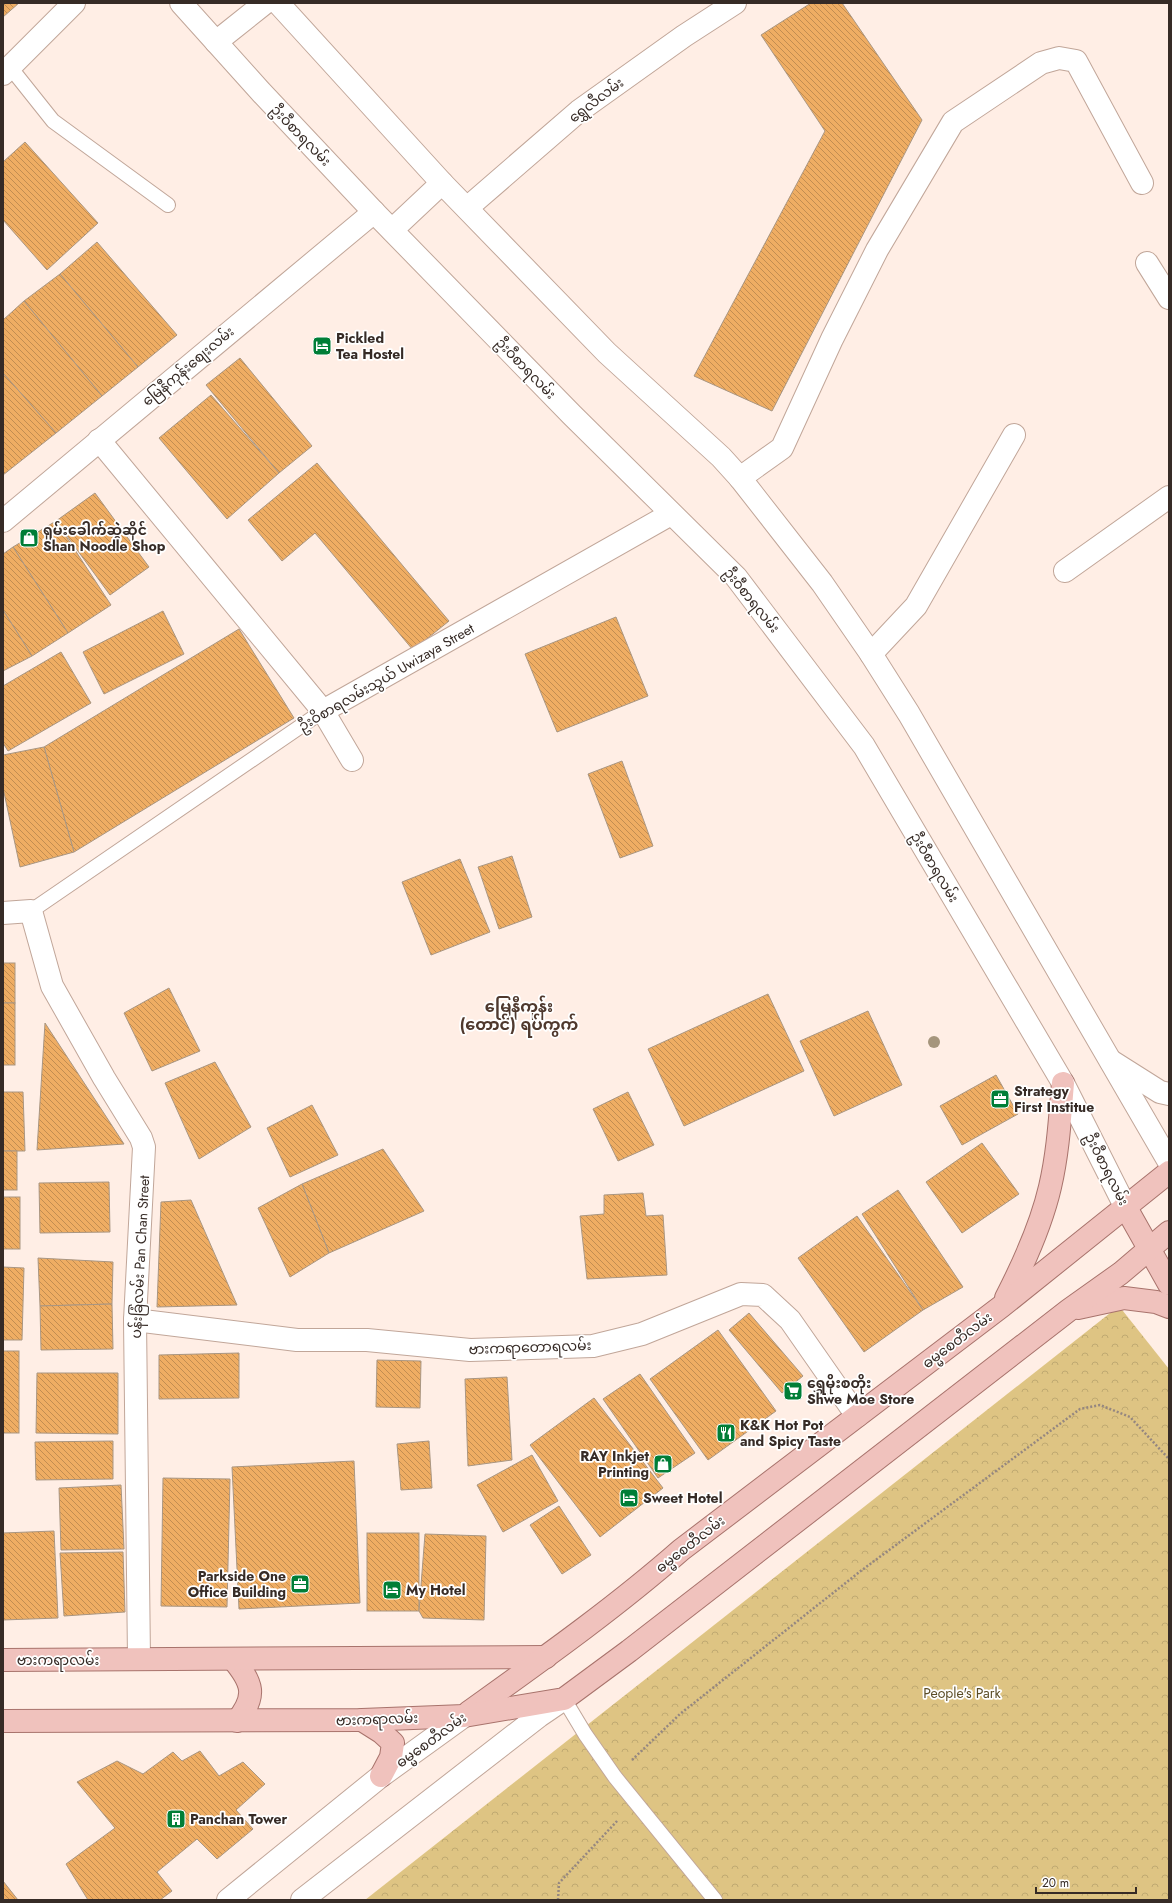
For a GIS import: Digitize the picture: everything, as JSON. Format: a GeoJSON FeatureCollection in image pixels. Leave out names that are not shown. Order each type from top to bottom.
{"type":"FeatureCollection","features":[{"type":"Feature","properties":{"kind":"main road"},"geometry":{"type":"LineString","coordinates":[[1002,1306],[1027,1256],[1050,1188],[1058,1140],[1063,1083]]}},
{"type":"Feature","properties":{"kind":"main road","name":"ဓမ္မစေတီလမ်း"},"geometry":{"type":"LineString","coordinates":[[464,1716],[546,1657],[660,1569],[681,1550],[1002,1306],[1169,1172]]}},
{"type":"Feature","properties":{"kind":"main road","name":"ဦးဝီစာရလမ်း"},"geometry":{"type":"LineString","coordinates":[[1125,1206],[1169,1284]]}},
{"type":"Feature","properties":{"kind":"main road"},"geometry":{"type":"LineString","coordinates":[[564,1699],[636,1646],[1069,1310],[1121,1273],[1169,1232]]}},
{"type":"Feature","properties":{"kind":"main road"},"geometry":{"type":"LineString","coordinates":[[1069,1310],[1124,1298],[1156,1302],[1169,1307]]}},
{"type":"Feature","properties":{"kind":"main road","name":"ဗားကရာလမ်း"},"geometry":{"type":"LineString","coordinates":[[3,1660],[546,1657]]}},
{"type":"Feature","properties":{"kind":"main road"},"geometry":{"type":"LineString","coordinates":[[233,1659],[241,1669],[248,1682],[251,1695],[246,1709],[236,1721]]}},
{"type":"Feature","properties":{"kind":"main road","name":"ဗားကရာလမ်း"},"geometry":{"type":"LineString","coordinates":[[3,1721],[362,1720],[464,1716],[564,1699]]}},
{"type":"Feature","properties":{"kind":"main road"},"geometry":{"type":"LineString","coordinates":[[362,1720],[382,1732],[393,1743],[390,1757],[382,1776]]}},
{"type":"Feature","properties":{"kind":"street"},"geometry":{"type":"LineString","coordinates":[[6,71],[74,3]]}},
{"type":"Feature","properties":{"kind":"street","name":"ဦးဝီစာရလမ်း"},"geometry":{"type":"LineString","coordinates":[[181,3],[260,92],[374,212],[671,514],[736,577],[864,746],[1063,1083],[1125,1206]]}},
{"type":"Feature","properties":{"kind":"street"},"geometry":{"type":"LineString","coordinates":[[216,42],[265,3]]}},
{"type":"Feature","properties":{"kind":"street"},"geometry":{"type":"LineString","coordinates":[[278,3],[442,183],[608,353],[721,457],[740,478],[822,583],[871,654],[977,830],[1108,1059],[1169,1162]]}},
{"type":"Feature","properties":{"kind":"street","name":"ရွှေလီလမ်း"},"geometry":{"type":"LineString","coordinates":[[467,208],[579,111],[684,36],[735,3]]}},
{"type":"Feature","properties":{"kind":"street"},"geometry":{"type":"LineString","coordinates":[[740,478],[782,448],[832,339],[877,250],[953,122],[1041,63],[1059,58],[1076,61],[1142,183]]}},
{"type":"Feature","properties":{"kind":"street"},"geometry":{"type":"LineString","coordinates":[[392,230],[442,183]]}},
{"type":"Feature","properties":{"kind":"street","name":"မြေနီကုန်းစျေးလမ်း"},"geometry":{"type":"LineString","coordinates":[[3,521],[374,212]]}},
{"type":"Feature","properties":{"kind":"street"},"geometry":{"type":"LineString","coordinates":[[1147,263],[1169,298]]}},
{"type":"Feature","properties":{"kind":"street"},"geometry":{"type":"LineString","coordinates":[[871,654],[916,606],[1014,435]]}},
{"type":"Feature","properties":{"kind":"street"},"geometry":{"type":"LineString","coordinates":[[99,440],[323,710],[352,760]]}},
{"type":"Feature","properties":{"kind":"street"},"geometry":{"type":"LineString","coordinates":[[1065,570],[1169,497]]}},
{"type":"Feature","properties":{"kind":"street","name":"ဦးဝိစာရလမ်းသွယ် Uwizaya Street"},"geometry":{"type":"LineString","coordinates":[[323,710],[671,514]]}},
{"type":"Feature","properties":{"kind":"street"},"geometry":{"type":"LineString","coordinates":[[3,913],[31,911]]}},
{"type":"Feature","properties":{"kind":"street","name":"ပန်းခြံလမ်း Pan Chan Street"},"geometry":{"type":"LineString","coordinates":[[31,911],[52,986],[104,1078],[141,1138],[144,1147],[135,1320],[139,1659]]}},
{"type":"Feature","properties":{"kind":"street"},"geometry":{"type":"LineString","coordinates":[[1108,1059],[1160,1092],[1169,1094]]}},
{"type":"Feature","properties":{"kind":"street","name":"ဗားကရာတောရလမ်း"},"geometry":{"type":"LineString","coordinates":[[135,1320],[297,1340],[367,1340],[470,1350],[593,1346],[642,1334],[741,1294],[763,1295],[790,1320],[857,1416]]}},
{"type":"Feature","properties":{"kind":"street"},"geometry":{"type":"LineString","coordinates":[[302,1900],[526,1726],[564,1699]]}},
{"type":"Feature","properties":{"kind":"street","name":"ဓမ္မစေတီလမ်း"},"geometry":{"type":"LineString","coordinates":[[228,1900],[382,1776],[464,1716]]}},
{"type":"Feature","properties":{"kind":"lane"},"geometry":{"type":"LineString","coordinates":[[6,71],[53,121],[168,205]]}},
{"type":"Feature","properties":{"kind":"lane","name":"ဦးဝိစာရလမ်းသွယ် Uwizaya Street"},"geometry":{"type":"LineString","coordinates":[[31,911],[323,710]]}},
{"type":"Feature","properties":{"kind":"lane"},"geometry":{"type":"LineString","coordinates":[[564,1699],[584,1734],[615,1777],[715,1900]]}},
{"type":"Feature","properties":{"kind":"path"},"geometry":{"type":"LineString","coordinates":[[615,1777],[680,1714],[862,1570],[1080,1409],[1100,1405],[1130,1417],[1169,1459]]}},
{"type":"Feature","properties":{"kind":"path"},"geometry":{"type":"LineString","coordinates":[[558,1900],[559,1883],[635,1802]]}},
{"type":"Feature","properties":{"kind":"green space","name":"People's Park"},"geometry":{"type":"Polygon","coordinates":[[[1119,1306],[1169,1369],[1169,1900],[365,1900],[1119,1306]]]}},
{"type":"Feature","properties":{"kind":"building"},"geometry":{"type":"Polygon","coordinates":[[[3,3],[19,3],[3,17],[3,3]]]}},
{"type":"Feature","properties":{"kind":"building"},"geometry":{"type":"Polygon","coordinates":[[[811,3],[842,3],[922,120],[772,411],[694,376],[825,131],[761,35],[811,3]]]}},
{"type":"Feature","properties":{"kind":"building"},"geometry":{"type":"Polygon","coordinates":[[[25,142],[98,223],[47,270],[3,220],[3,162],[25,142]]]}},
{"type":"Feature","properties":{"kind":"building"},"geometry":{"type":"Polygon","coordinates":[[[97,242],[177,335],[138,367],[60,274],[97,242]]]}},
{"type":"Feature","properties":{"kind":"building"},"geometry":{"type":"Polygon","coordinates":[[[60,274],[138,367],[102,396],[24,301],[60,274]]]}},
{"type":"Feature","properties":{"kind":"building"},"geometry":{"type":"Polygon","coordinates":[[[24,301],[102,396],[56,433],[3,373],[3,320],[24,301]]]}},
{"type":"Feature","properties":{"kind":"building"},"geometry":{"type":"Polygon","coordinates":[[[240,358],[312,446],[279,473],[206,385],[240,358]]]}},
{"type":"Feature","properties":{"kind":"building"},"geometry":{"type":"Polygon","coordinates":[[[3,373],[56,433],[3,475],[3,373]]]}},
{"type":"Feature","properties":{"kind":"building"},"geometry":{"type":"Polygon","coordinates":[[[211,395],[279,473],[227,519],[159,438],[211,395]]]}},
{"type":"Feature","properties":{"kind":"building"},"geometry":{"type":"Polygon","coordinates":[[[317,463],[449,621],[413,650],[315,533],[282,561],[248,520],[317,463]]]}},
{"type":"Feature","properties":{"kind":"building"},"geometry":{"type":"Polygon","coordinates":[[[95,493],[149,567],[110,595],[56,521],[95,493]]]}},
{"type":"Feature","properties":{"kind":"building"},"geometry":{"type":"Polygon","coordinates":[[[56,521],[111,605],[68,633],[13,547],[56,521]]]}},
{"type":"Feature","properties":{"kind":"building"},"geometry":{"type":"Polygon","coordinates":[[[13,547],[68,633],[32,656],[3,610],[3,554],[13,547]]]}},
{"type":"Feature","properties":{"kind":"building"},"geometry":{"type":"Polygon","coordinates":[[[3,610],[32,656],[3,671],[3,610]]]}},
{"type":"Feature","properties":{"kind":"building"},"geometry":{"type":"Polygon","coordinates":[[[163,611],[184,654],[104,694],[83,652],[163,611]]]}},
{"type":"Feature","properties":{"kind":"building"},"geometry":{"type":"Polygon","coordinates":[[[616,617],[648,696],[557,732],[525,654],[616,617]]]}},
{"type":"Feature","properties":{"kind":"building"},"geometry":{"type":"Polygon","coordinates":[[[239,629],[294,718],[74,852],[44,747],[239,629]]]}},
{"type":"Feature","properties":{"kind":"building"},"geometry":{"type":"Polygon","coordinates":[[[61,652],[91,703],[8,751],[3,743],[3,686],[61,652]]]}},
{"type":"Feature","properties":{"kind":"building"},"geometry":{"type":"Polygon","coordinates":[[[44,747],[74,852],[20,867],[3,788],[3,755],[44,747]]]}},
{"type":"Feature","properties":{"kind":"building"},"geometry":{"type":"Polygon","coordinates":[[[622,761],[653,846],[620,858],[588,774],[622,761]]]}},
{"type":"Feature","properties":{"kind":"building"},"geometry":{"type":"Polygon","coordinates":[[[512,856],[532,917],[499,929],[478,867],[512,856]]]}},
{"type":"Feature","properties":{"kind":"building"},"geometry":{"type":"Polygon","coordinates":[[[460,859],[490,932],[431,955],[402,882],[460,859]]]}},
{"type":"Feature","properties":{"kind":"building"},"geometry":{"type":"Polygon","coordinates":[[[3,963],[15,963],[15,1003],[3,1003],[3,963]]]}},
{"type":"Feature","properties":{"kind":"building"},"geometry":{"type":"Polygon","coordinates":[[[169,988],[200,1051],[152,1071],[124,1013],[169,988]]]}},
{"type":"Feature","properties":{"kind":"building"},"geometry":{"type":"Polygon","coordinates":[[[768,994],[804,1071],[684,1126],[648,1049],[768,994]]]}},
{"type":"Feature","properties":{"kind":"building"},"geometry":{"type":"Polygon","coordinates":[[[3,1003],[15,1003],[15,1065],[3,1065],[3,1003]]]}},
{"type":"Feature","properties":{"kind":"building"},"geometry":{"type":"Polygon","coordinates":[[[868,1011],[902,1085],[834,1116],[800,1041],[868,1011]]]}},
{"type":"Feature","properties":{"kind":"building"},"geometry":{"type":"Polygon","coordinates":[[[45,1023],[124,1144],[37,1150],[45,1023]]]}},
{"type":"Feature","properties":{"kind":"building"},"geometry":{"type":"Polygon","coordinates":[[[215,1062],[251,1127],[199,1159],[165,1083],[215,1062]]]}},
{"type":"Feature","properties":{"kind":"building"},"geometry":{"type":"Polygon","coordinates":[[[996,1075],[1018,1114],[962,1145],[940,1106],[996,1075]]]}},
{"type":"Feature","properties":{"kind":"building"},"geometry":{"type":"Polygon","coordinates":[[[3,1092],[23,1092],[25,1151],[3,1151],[3,1092]]]}},
{"type":"Feature","properties":{"kind":"building"},"geometry":{"type":"Polygon","coordinates":[[[628,1092],[654,1145],[618,1161],[593,1109],[628,1092]]]}},
{"type":"Feature","properties":{"kind":"building"},"geometry":{"type":"Polygon","coordinates":[[[312,1105],[338,1155],[290,1177],[267,1128],[312,1105]]]}},
{"type":"Feature","properties":{"kind":"building"},"geometry":{"type":"Polygon","coordinates":[[[982,1143],[1019,1194],[962,1233],[926,1182],[982,1143]]]}},
{"type":"Feature","properties":{"kind":"building"},"geometry":{"type":"Polygon","coordinates":[[[383,1149],[424,1211],[329,1253],[302,1184],[383,1149]]]}},
{"type":"Feature","properties":{"kind":"building"},"geometry":{"type":"Polygon","coordinates":[[[3,1151],[17,1151],[17,1190],[3,1190],[3,1151]]]}},
{"type":"Feature","properties":{"kind":"building"},"geometry":{"type":"Polygon","coordinates":[[[109,1182],[110,1232],[40,1233],[39,1183],[109,1182]]]}},
{"type":"Feature","properties":{"kind":"building"},"geometry":{"type":"Polygon","coordinates":[[[302,1184],[329,1253],[290,1277],[258,1208],[302,1184]]]}},
{"type":"Feature","properties":{"kind":"building"},"geometry":{"type":"Polygon","coordinates":[[[898,1190],[963,1287],[923,1310],[862,1214],[898,1190]]]}},
{"type":"Feature","properties":{"kind":"building"},"geometry":{"type":"Polygon","coordinates":[[[643,1193],[646,1216],[663,1215],[667,1275],[587,1279],[580,1216],[604,1214],[604,1195],[643,1193]]]}},
{"type":"Feature","properties":{"kind":"building"},"geometry":{"type":"Polygon","coordinates":[[[3,1197],[20,1197],[20,1249],[3,1249],[3,1197]]]}},
{"type":"Feature","properties":{"kind":"building"},"geometry":{"type":"Polygon","coordinates":[[[191,1200],[237,1305],[157,1307],[161,1202],[191,1200]]]}},
{"type":"Feature","properties":{"kind":"building"},"geometry":{"type":"Polygon","coordinates":[[[857,1216],[923,1310],[864,1352],[798,1258],[857,1216]]]}},
{"type":"Feature","properties":{"kind":"building"},"geometry":{"type":"Polygon","coordinates":[[[38,1258],[113,1262],[112,1304],[40,1306],[38,1258]]]}},
{"type":"Feature","properties":{"kind":"building"},"geometry":{"type":"Polygon","coordinates":[[[3,1267],[24,1268],[22,1340],[3,1340],[3,1267]]]}},
{"type":"Feature","properties":{"kind":"building"},"geometry":{"type":"Polygon","coordinates":[[[112,1304],[113,1349],[41,1350],[40,1306],[112,1304]]]}},
{"type":"Feature","properties":{"kind":"building"},"geometry":{"type":"Polygon","coordinates":[[[749,1313],[803,1376],[782,1393],[729,1330],[749,1313]]]}},
{"type":"Feature","properties":{"kind":"building"},"geometry":{"type":"Polygon","coordinates":[[[718,1330],[776,1411],[708,1460],[650,1379],[718,1330]]]}},
{"type":"Feature","properties":{"kind":"building"},"geometry":{"type":"Polygon","coordinates":[[[3,1351],[19,1351],[19,1433],[3,1433],[3,1351]]]}},
{"type":"Feature","properties":{"kind":"building"},"geometry":{"type":"Polygon","coordinates":[[[239,1353],[239,1398],[159,1399],[159,1355],[239,1353]]]}},
{"type":"Feature","properties":{"kind":"building"},"geometry":{"type":"Polygon","coordinates":[[[377,1360],[421,1361],[420,1408],[376,1407],[377,1360]]]}},
{"type":"Feature","properties":{"kind":"building"},"geometry":{"type":"Polygon","coordinates":[[[37,1373],[118,1373],[118,1434],[36,1433],[37,1373]]]}},
{"type":"Feature","properties":{"kind":"building"},"geometry":{"type":"Polygon","coordinates":[[[640,1374],[695,1453],[658,1478],[603,1399],[640,1374]]]}},
{"type":"Feature","properties":{"kind":"building"},"geometry":{"type":"Polygon","coordinates":[[[507,1377],[512,1460],[468,1466],[465,1379],[507,1377]]]}},
{"type":"Feature","properties":{"kind":"building"},"geometry":{"type":"Polygon","coordinates":[[[594,1398],[663,1488],[600,1537],[530,1445],[594,1398]]]}},
{"type":"Feature","properties":{"kind":"building"},"geometry":{"type":"Polygon","coordinates":[[[113,1441],[113,1479],[36,1480],[35,1442],[113,1441]]]}},
{"type":"Feature","properties":{"kind":"building"},"geometry":{"type":"Polygon","coordinates":[[[429,1441],[432,1488],[401,1490],[397,1444],[429,1441]]]}},
{"type":"Feature","properties":{"kind":"building"},"geometry":{"type":"Polygon","coordinates":[[[532,1455],[558,1501],[503,1532],[477,1485],[532,1455]]]}},
{"type":"Feature","properties":{"kind":"building"},"geometry":{"type":"Polygon","coordinates":[[[354,1461],[360,1603],[239,1609],[232,1467],[354,1461]]]}},
{"type":"Feature","properties":{"kind":"building"},"geometry":{"type":"Polygon","coordinates":[[[163,1478],[230,1479],[227,1607],[161,1606],[163,1478]]]}},
{"type":"Feature","properties":{"kind":"building"},"geometry":{"type":"Polygon","coordinates":[[[121,1485],[124,1549],[61,1550],[59,1488],[121,1485]]]}},
{"type":"Feature","properties":{"kind":"building"},"geometry":{"type":"Polygon","coordinates":[[[559,1506],[591,1555],[562,1574],[530,1525],[559,1506]]]}},
{"type":"Feature","properties":{"kind":"building"},"geometry":{"type":"Polygon","coordinates":[[[54,1531],[58,1618],[3,1620],[3,1533],[54,1531]]]}},
{"type":"Feature","properties":{"kind":"building"},"geometry":{"type":"Polygon","coordinates":[[[367,1533],[419,1533],[419,1611],[367,1611],[367,1533]]]}},
{"type":"Feature","properties":{"kind":"building"},"geometry":{"type":"Polygon","coordinates":[[[425,1534],[486,1536],[484,1620],[423,1618],[419,1611],[425,1534]]]}},
{"type":"Feature","properties":{"kind":"building"},"geometry":{"type":"Polygon","coordinates":[[[123,1552],[125,1612],[64,1616],[60,1553],[123,1552]]]}},
{"type":"Feature","properties":{"kind":"building","name":"Panchan Tower"},"geometry":{"type":"Polygon","coordinates":[[[200,1751],[219,1776],[243,1762],[265,1784],[236,1810],[253,1829],[217,1859],[197,1839],[157,1872],[172,1891],[160,1900],[88,1900],[66,1864],[115,1828],[77,1782],[117,1761],[143,1774],[173,1752],[182,1761],[200,1751]]]}},
{"type":"Feature","properties":{"kind":"building"},"geometry":{"type":"Polygon","coordinates":[[[3,1881],[18,1900],[3,1900],[3,1881]]]}},
{"type":"Feature","properties":{"kind":"place","name":"Pickled Tea Hostel"},"geometry":{"type":"Point","coordinates":[322,346]}},
{"type":"Feature","properties":{"kind":"place","name":"ရှမ်းခေါက်ဆွဲဆိုင် Shan Noodle Shop"},"geometry":{"type":"Point","coordinates":[29,538]}},
{"type":"Feature","properties":{"kind":"place","name":"Strategy First Institue"},"geometry":{"type":"Point","coordinates":[1000,1099]}},
{"type":"Feature","properties":{"kind":"place","name":"ရွှေမိုးစတိုး Shwe Moe Store"},"geometry":{"type":"Point","coordinates":[793,1391]}},
{"type":"Feature","properties":{"kind":"place","name":"K&K Hot Pot and Spicy Taste"},"geometry":{"type":"Point","coordinates":[726,1433]}},
{"type":"Feature","properties":{"kind":"place","name":"RAY Inkjet Printing"},"geometry":{"type":"Point","coordinates":[663,1464]}},
{"type":"Feature","properties":{"kind":"place","name":"Sweet Hotel"},"geometry":{"type":"Point","coordinates":[629,1498]}},
{"type":"Feature","properties":{"kind":"place","name":"Parkside One Office Building"},"geometry":{"type":"Point","coordinates":[300,1584]}},
{"type":"Feature","properties":{"kind":"place","name":"My Hotel"},"geometry":{"type":"Point","coordinates":[392,1590]}},
{"type":"Feature","properties":{"kind":"place","name":"Panchan Tower"},"geometry":{"type":"Point","coordinates":[176,1819]}},
{"type":"Feature","properties":{"kind":"district","name":"မြေနီကုန်း (တောင်) ရပ်ကွက်"},"geometry":{"type":"Point","coordinates":[519,1015]}}]}
